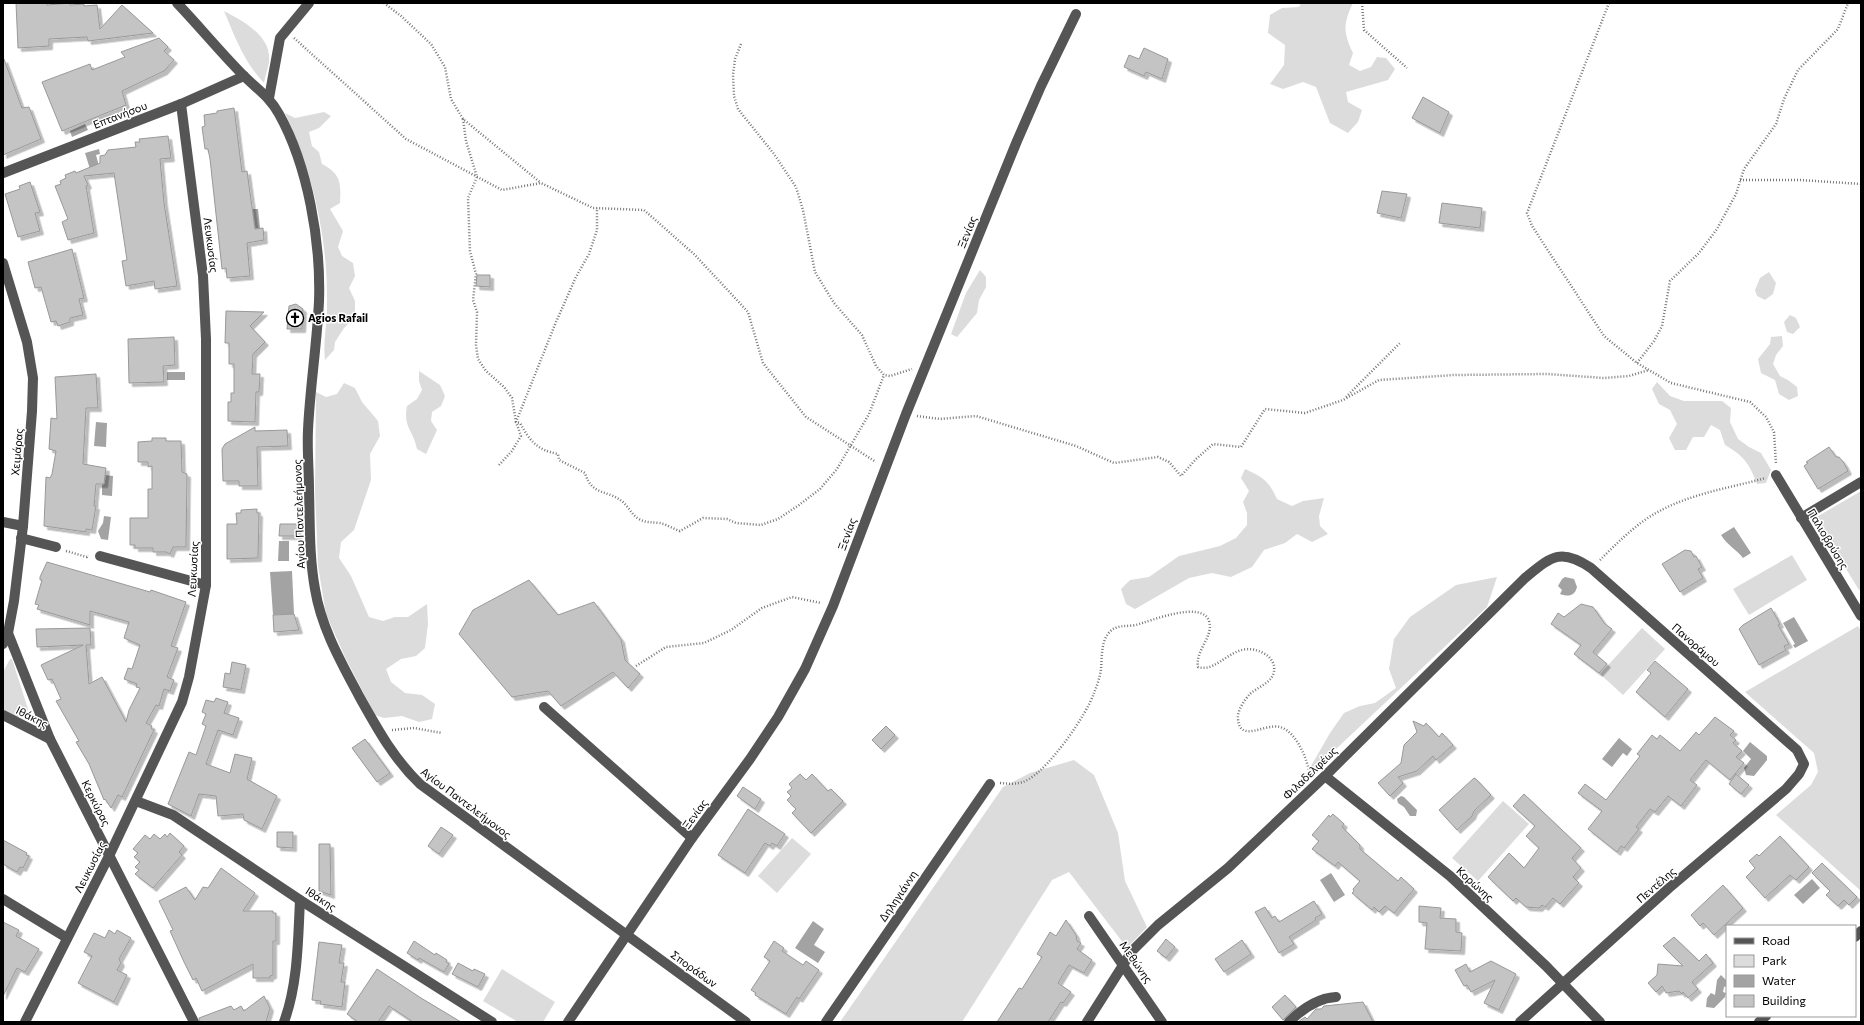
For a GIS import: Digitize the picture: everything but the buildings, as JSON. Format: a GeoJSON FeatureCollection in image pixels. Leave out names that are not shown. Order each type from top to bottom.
{"type":"FeatureCollection","features":[{"type":"Feature","properties":{"kind":"street","name":"Αγίου Παντελεήμονος"},"geometry":{"type":"LineString","coordinates":[[177,3],[244,76],[269,98],[279,114],[295,150],[314,223],[318,262],[319,301],[308,433],[311,558],[315,590],[329,636],[380,735],[398,761],[420,784],[627,936]]}},
{"type":"Feature","properties":{"kind":"street"},"geometry":{"type":"LineString","coordinates":[[269,98],[280,38],[309,3]]}},
{"type":"Feature","properties":{"kind":"street","name":"Ξενίας"},"geometry":{"type":"LineString","coordinates":[[568,1022],[692,838],[750,759],[778,717],[805,669],[833,606],[924,368],[1017,141],[1041,86],[1076,14]]}},
{"type":"Feature","properties":{"kind":"street","name":"Επτανήσου"},"geometry":{"type":"LineString","coordinates":[[3,173],[181,104],[244,76]]}},
{"type":"Feature","properties":{"kind":"street","name":"Λευκωσίας"},"geometry":{"type":"LineString","coordinates":[[25,1022],[110,856],[182,702],[189,677],[206,585],[206,339],[203,276],[181,104]]}},
{"type":"Feature","properties":{"kind":"street","name":"Χειμάρας"},"geometry":{"type":"LineString","coordinates":[[3,263],[27,342],[32,378],[32,411],[23,526],[14,601],[8,633],[3,644]]}},
{"type":"Feature","properties":{"kind":"street","name":"Παλιοβρύσης"},"geometry":{"type":"LineString","coordinates":[[1776,475],[1861,616]]}},
{"type":"Feature","properties":{"kind":"street"},"geometry":{"type":"LineString","coordinates":[[1801,518],[1861,482]]}},
{"type":"Feature","properties":{"kind":"street"},"geometry":{"type":"LineString","coordinates":[[3,522],[23,526]]}},
{"type":"Feature","properties":{"kind":"street"},"geometry":{"type":"LineString","coordinates":[[21,538],[56,547]]}},
{"type":"Feature","properties":{"kind":"street"},"geometry":{"type":"LineString","coordinates":[[100,556],[206,585]]}},
{"type":"Feature","properties":{"kind":"street","name":"Φιλαδελφέως"},"geometry":{"type":"LineString","coordinates":[[1087,1022],[1132,951],[1158,925],[1228,868],[1325,776],[1525,578],[1546,561],[1555,557],[1564,557]]}},
{"type":"Feature","properties":{"kind":"street","name":"Πανοράμου"},"geometry":{"type":"LineString","coordinates":[[1564,557],[1578,559],[1591,568],[1797,750],[1804,764]]}},
{"type":"Feature","properties":{"kind":"street","name":"Κερκύρας"},"geometry":{"type":"LineString","coordinates":[[8,633],[50,739],[194,1022]]}},
{"type":"Feature","properties":{"kind":"street"},"geometry":{"type":"LineString","coordinates":[[544,707],[692,838]]}},
{"type":"Feature","properties":{"kind":"street","name":"Ιθάκης"},"geometry":{"type":"LineString","coordinates":[[3,715],[50,739]]}},
{"type":"Feature","properties":{"kind":"street","name":"Πεντέλης"},"geometry":{"type":"LineString","coordinates":[[1520,1022],[1669,888],[1786,789],[1799,774],[1804,764]]}},
{"type":"Feature","properties":{"kind":"street","name":"Κορώνης"},"geometry":{"type":"LineString","coordinates":[[1325,776],[1450,876],[1564,983],[1600,1022]]}},
{"type":"Feature","properties":{"kind":"street","name":"Δηληγιάννη"},"geometry":{"type":"LineString","coordinates":[[826,1022],[990,784]]}},
{"type":"Feature","properties":{"kind":"street","name":"Ιθάκης"},"geometry":{"type":"LineString","coordinates":[[136,801],[173,815],[300,900],[492,1022]]}},
{"type":"Feature","properties":{"kind":"street"},"geometry":{"type":"LineString","coordinates":[[3,898],[67,938]]}},
{"type":"Feature","properties":{"kind":"street"},"geometry":{"type":"LineString","coordinates":[[284,1022],[291,997],[298,942],[300,900]]}},
{"type":"Feature","properties":{"kind":"street","name":"Μεθώνης"},"geometry":{"type":"LineString","coordinates":[[1089,916],[1162,1022]]}},
{"type":"Feature","properties":{"kind":"street","name":"Σποράδων"},"geometry":{"type":"LineString","coordinates":[[627,936],[746,1022]]}},
{"type":"Feature","properties":{"kind":"street"},"geometry":{"type":"LineString","coordinates":[[1289,1022],[1309,1005],[1328,998],[1336,998]]}},
{"type":"Feature","properties":{"kind":"path"},"geometry":{"type":"LineString","coordinates":[[384,3],[401,16],[431,44],[445,68],[451,99],[463,119],[542,183],[597,208],[644,210],[695,255],[748,312],[764,363],[806,417],[885,468]]}},
{"type":"Feature","properties":{"kind":"path"},"geometry":{"type":"LineString","coordinates":[[1362,3],[1364,30],[1407,68]]}},
{"type":"Feature","properties":{"kind":"path"},"geometry":{"type":"LineString","coordinates":[[1591,568],[1618,542],[1655,514],[1682,500],[1776,475],[1774,432],[1766,417],[1750,402],[1671,383],[1637,363],[1604,336],[1536,233],[1526,213],[1569,109],[1609,3]]}},
{"type":"Feature","properties":{"kind":"path"},"geometry":{"type":"LineString","coordinates":[[1637,363],[1654,341],[1662,326],[1670,281],[1699,253],[1717,229],[1736,194],[1744,169],[1776,124],[1784,99],[1798,70],[1838,30],[1848,3]]}},
{"type":"Feature","properties":{"kind":"path"},"geometry":{"type":"LineString","coordinates":[[286,30],[406,139],[502,190],[542,183]]}},
{"type":"Feature","properties":{"kind":"path"},"geometry":{"type":"LineString","coordinates":[[741,44],[735,59],[732,75],[734,96],[738,109],[774,154],[796,187],[803,210],[815,272],[834,303],[862,334],[876,366],[884,375],[890,376],[915,368],[924,368]]}},
{"type":"Feature","properties":{"kind":"path"},"geometry":{"type":"LineString","coordinates":[[463,119],[466,141],[477,177],[468,198],[470,251],[476,274],[473,300],[477,312],[476,345],[478,359],[486,371],[504,387],[512,398],[516,422],[521,436],[512,451],[499,465]]}},
{"type":"Feature","properties":{"kind":"path"},"geometry":{"type":"LineString","coordinates":[[1740,180],[1800,180],[1861,184]]}},
{"type":"Feature","properties":{"kind":"path"},"geometry":{"type":"LineString","coordinates":[[516,422],[556,322],[576,277],[589,254],[597,230],[597,208]]}},
{"type":"Feature","properties":{"kind":"path"},"geometry":{"type":"LineString","coordinates":[[1343,400],[1400,343]]}},
{"type":"Feature","properties":{"kind":"path"},"geometry":{"type":"LineString","coordinates":[[906,414],[940,419],[976,416],[1076,446],[1114,463],[1158,457],[1169,462],[1181,476],[1196,459],[1213,444],[1241,447],[1265,409],[1305,414],[1343,400],[1379,380],[1454,375],[1547,374],[1604,378],[1629,376],[1649,370]]}},
{"type":"Feature","properties":{"kind":"path"},"geometry":{"type":"LineString","coordinates":[[516,422],[520,423],[534,443],[544,452],[558,454],[559,460],[585,473],[588,483],[600,493],[615,497],[624,503],[638,518],[648,523],[661,523],[680,531],[703,518],[727,519],[736,523],[760,525],[778,519],[820,489],[837,469],[869,414],[884,375]]}},
{"type":"Feature","properties":{"kind":"path"},"geometry":{"type":"LineString","coordinates":[[68,545],[66,552],[87,557],[88,553]]}},
{"type":"Feature","properties":{"kind":"path"},"geometry":{"type":"LineString","coordinates":[[636,666],[666,647],[704,643],[731,630],[762,608],[792,597],[814,600],[833,606]]}},
{"type":"Feature","properties":{"kind":"path"},"geometry":{"type":"LineString","coordinates":[[990,784],[1014,785],[1030,779],[1047,763],[1084,715],[1094,693],[1100,671],[1102,650],[1108,634],[1116,627],[1134,625],[1168,614],[1187,612],[1203,614],[1209,620],[1210,628],[1198,653],[1196,661],[1198,667],[1203,669],[1216,665],[1228,654],[1242,650],[1255,650],[1266,654],[1274,662],[1274,672],[1270,679],[1250,694],[1238,715],[1238,724],[1242,730],[1249,732],[1268,727],[1280,727],[1289,733],[1297,741],[1303,755],[1309,770],[1312,788]]}},
{"type":"Feature","properties":{"kind":"path"},"geometry":{"type":"LineString","coordinates":[[380,735],[395,728],[414,728],[442,733]]}},
{"type":"Feature","properties":{"kind":"green space"},"geometry":{"type":"Polygon","coordinates":[[[1301,3],[1353,3],[1346,23],[1347,39],[1353,53],[1349,65],[1360,71],[1371,67],[1377,57],[1386,58],[1395,69],[1388,80],[1346,92],[1348,102],[1362,110],[1358,122],[1348,133],[1330,123],[1316,87],[1303,82],[1283,89],[1270,84],[1284,65],[1285,45],[1268,33],[1270,15],[1282,8],[1299,7],[1301,3]]]}},
{"type":"Feature","properties":{"kind":"green space"},"geometry":{"type":"Polygon","coordinates":[[[224,11],[255,30],[266,44],[269,53],[269,62],[264,83],[245,58],[224,11]]]}},
{"type":"Feature","properties":{"kind":"green space"},"geometry":{"type":"Polygon","coordinates":[[[324,112],[331,116],[319,128],[309,132],[312,146],[319,152],[322,164],[336,175],[340,185],[340,203],[330,209],[343,231],[338,247],[342,256],[353,263],[355,276],[349,288],[355,301],[355,317],[344,328],[335,342],[334,350],[325,360],[324,348],[327,314],[327,285],[321,228],[313,189],[307,169],[301,150],[285,113],[295,118],[324,112]]]}},
{"type":"Feature","properties":{"kind":"green space"},"geometry":{"type":"Polygon","coordinates":[[[980,270],[986,277],[986,287],[979,300],[977,313],[957,337],[951,334],[966,293],[980,270]]]}},
{"type":"Feature","properties":{"kind":"green space"},"geometry":{"type":"Polygon","coordinates":[[[1769,272],[1776,283],[1773,294],[1765,300],[1757,296],[1755,290],[1760,278],[1769,272]]]}},
{"type":"Feature","properties":{"kind":"green space"},"geometry":{"type":"Polygon","coordinates":[[[1790,315],[1796,318],[1800,327],[1793,334],[1787,332],[1784,322],[1790,315]]]}},
{"type":"Feature","properties":{"kind":"green space"},"geometry":{"type":"Polygon","coordinates":[[[1782,336],[1783,346],[1776,355],[1773,364],[1780,376],[1797,387],[1798,396],[1789,400],[1779,394],[1775,380],[1761,373],[1758,359],[1770,344],[1771,337],[1782,336]]]}},
{"type":"Feature","properties":{"kind":"green space"},"geometry":{"type":"Polygon","coordinates":[[[419,371],[440,385],[445,396],[441,406],[432,412],[431,421],[437,430],[426,454],[417,449],[406,419],[407,406],[417,399],[422,390],[419,381],[419,371]]]}},
{"type":"Feature","properties":{"kind":"green space"},"geometry":{"type":"Polygon","coordinates":[[[1657,382],[1670,396],[1684,401],[1722,401],[1731,408],[1730,422],[1738,439],[1761,453],[1771,470],[1766,483],[1757,484],[1745,461],[1737,453],[1725,445],[1720,430],[1711,425],[1704,437],[1693,437],[1686,450],[1675,450],[1669,438],[1677,424],[1670,410],[1659,404],[1652,389],[1657,382]]]}},
{"type":"Feature","properties":{"kind":"green space"},"geometry":{"type":"Polygon","coordinates":[[[344,383],[355,388],[362,402],[378,421],[380,436],[370,454],[371,480],[354,530],[341,542],[339,558],[351,576],[369,617],[383,621],[395,617],[408,617],[427,604],[428,624],[425,648],[416,656],[401,659],[386,669],[391,682],[405,693],[422,695],[435,704],[432,719],[419,722],[402,716],[384,718],[375,715],[345,657],[326,614],[318,566],[315,490],[316,392],[326,397],[337,394],[344,383]]]}},
{"type":"Feature","properties":{"kind":"green space"},"geometry":{"type":"Polygon","coordinates":[[[1245,469],[1265,480],[1277,499],[1292,506],[1303,501],[1324,498],[1319,516],[1320,526],[1328,534],[1312,542],[1297,534],[1285,543],[1264,550],[1252,567],[1231,577],[1212,573],[1189,578],[1135,609],[1126,604],[1121,589],[1130,580],[1149,577],[1179,556],[1220,546],[1236,538],[1247,525],[1247,513],[1243,502],[1249,491],[1241,478],[1245,469]]]}},
{"type":"Feature","properties":{"kind":"green space"},"geometry":{"type":"Polygon","coordinates":[[[1861,491],[1861,589],[1859,590],[1815,518],[1861,491]]]}},
{"type":"Feature","properties":{"kind":"green space"},"geometry":{"type":"Polygon","coordinates":[[[1792,555],[1807,580],[1749,615],[1733,589],[1792,555]]]}},
{"type":"Feature","properties":{"kind":"green space"},"geometry":{"type":"Polygon","coordinates":[[[1497,577],[1487,607],[1303,780],[1330,733],[1344,713],[1360,706],[1375,703],[1396,688],[1389,669],[1394,639],[1410,617],[1456,585],[1497,577]]]}},
{"type":"Feature","properties":{"kind":"green space"},"geometry":{"type":"Polygon","coordinates":[[[1858,626],[1861,631],[1861,891],[1776,815],[1811,785],[1818,772],[1814,753],[1745,692],[1858,626]]]}},
{"type":"Feature","properties":{"kind":"green space"},"geometry":{"type":"Polygon","coordinates":[[[1642,628],[1665,649],[1623,695],[1600,674],[1642,628]]]}},
{"type":"Feature","properties":{"kind":"green space"},"geometry":{"type":"Polygon","coordinates":[[[10,659],[12,659],[28,709],[23,717],[16,717],[3,710],[3,672],[10,659]]]}},
{"type":"Feature","properties":{"kind":"green space"},"geometry":{"type":"Polygon","coordinates":[[[1074,760],[1094,775],[1118,833],[1125,881],[1147,927],[1127,948],[1069,872],[1052,880],[962,1022],[840,1022],[1003,787],[1030,773],[1074,760]]]}},
{"type":"Feature","properties":{"kind":"green space"},"geometry":{"type":"Polygon","coordinates":[[[1503,801],[1529,824],[1478,881],[1452,858],[1503,801]]]}},
{"type":"Feature","properties":{"kind":"green space"},"geometry":{"type":"Polygon","coordinates":[[[792,838],[811,854],[777,893],[758,876],[792,838]]]}},
{"type":"Feature","properties":{"kind":"green space"},"geometry":{"type":"Polygon","coordinates":[[[502,969],[555,1002],[543,1022],[518,1022],[483,1001],[502,969]]]}},
{"type":"Feature","properties":{"kind":"water"},"geometry":{"type":"Polygon","coordinates":[[[85,124],[88,130],[72,137],[70,131],[85,124]]]}},
{"type":"Feature","properties":{"kind":"water"},"geometry":{"type":"Polygon","coordinates":[[[99,149],[100,154],[96,155],[99,166],[90,169],[85,153],[99,149]]]}},
{"type":"Feature","properties":{"kind":"water"},"geometry":{"type":"Polygon","coordinates":[[[253,209],[258,209],[260,228],[253,229],[253,209]]]}},
{"type":"Feature","properties":{"kind":"water"},"geometry":{"type":"Polygon","coordinates":[[[167,372],[185,372],[185,380],[167,380],[167,372]]]}},
{"type":"Feature","properties":{"kind":"water"},"geometry":{"type":"Polygon","coordinates":[[[96,422],[107,423],[106,447],[94,446],[96,422]]]}},
{"type":"Feature","properties":{"kind":"water"},"geometry":{"type":"Polygon","coordinates":[[[105,475],[113,476],[112,496],[102,495],[102,484],[104,484],[105,475]]]}},
{"type":"Feature","properties":{"kind":"water"},"geometry":{"type":"Polygon","coordinates":[[[104,516],[111,517],[108,540],[101,539],[98,531],[103,523],[104,516]]]}},
{"type":"Feature","properties":{"kind":"water"},"geometry":{"type":"Polygon","coordinates":[[[1734,527],[1751,553],[1743,558],[1726,542],[1721,535],[1734,527]]]}},
{"type":"Feature","properties":{"kind":"water"},"geometry":{"type":"Polygon","coordinates":[[[279,541],[289,541],[289,561],[278,561],[279,541]]]}},
{"type":"Feature","properties":{"kind":"water"},"geometry":{"type":"Polygon","coordinates":[[[292,571],[294,614],[273,615],[270,572],[292,571]]]}},
{"type":"Feature","properties":{"kind":"water"},"geometry":{"type":"Polygon","coordinates":[[[1565,577],[1574,579],[1577,587],[1575,592],[1571,595],[1560,594],[1562,590],[1558,586],[1565,577]]]}},
{"type":"Feature","properties":{"kind":"water"},"geometry":{"type":"Polygon","coordinates":[[[1794,617],[1808,641],[1795,648],[1793,645],[1795,644],[1783,623],[1794,617]]]}},
{"type":"Feature","properties":{"kind":"water"},"geometry":{"type":"Polygon","coordinates":[[[1619,738],[1632,749],[1627,756],[1623,753],[1612,767],[1602,759],[1619,738]]]}},
{"type":"Feature","properties":{"kind":"water"},"geometry":{"type":"Polygon","coordinates":[[[1750,742],[1767,756],[1767,760],[1754,776],[1746,775],[1744,768],[1751,759],[1743,751],[1750,742]]]}},
{"type":"Feature","properties":{"kind":"water"},"geometry":{"type":"Polygon","coordinates":[[[1401,796],[1404,797],[1417,810],[1416,816],[1410,816],[1404,807],[1398,803],[1397,799],[1401,796]]]}},
{"type":"Feature","properties":{"kind":"water"},"geometry":{"type":"Polygon","coordinates":[[[1331,873],[1345,895],[1334,902],[1320,880],[1331,873]]]}},
{"type":"Feature","properties":{"kind":"water"},"geometry":{"type":"Polygon","coordinates":[[[1812,879],[1820,888],[1803,904],[1794,895],[1812,879]]]}},
{"type":"Feature","properties":{"kind":"water"},"geometry":{"type":"Polygon","coordinates":[[[813,921],[824,929],[814,945],[825,952],[818,963],[795,948],[813,921]]]}},
{"type":"Feature","properties":{"kind":"water"},"geometry":{"type":"Polygon","coordinates":[[[1721,975],[1726,980],[1726,986],[1724,987],[1723,992],[1726,993],[1725,997],[1714,1008],[1706,1007],[1707,998],[1711,993],[1715,995],[1717,980],[1721,975]]]}},
{"type":"Feature","properties":{"kind":"place","name":"Agios Rafail"},"geometry":{"type":"Point","coordinates":[295,318]}}]}
